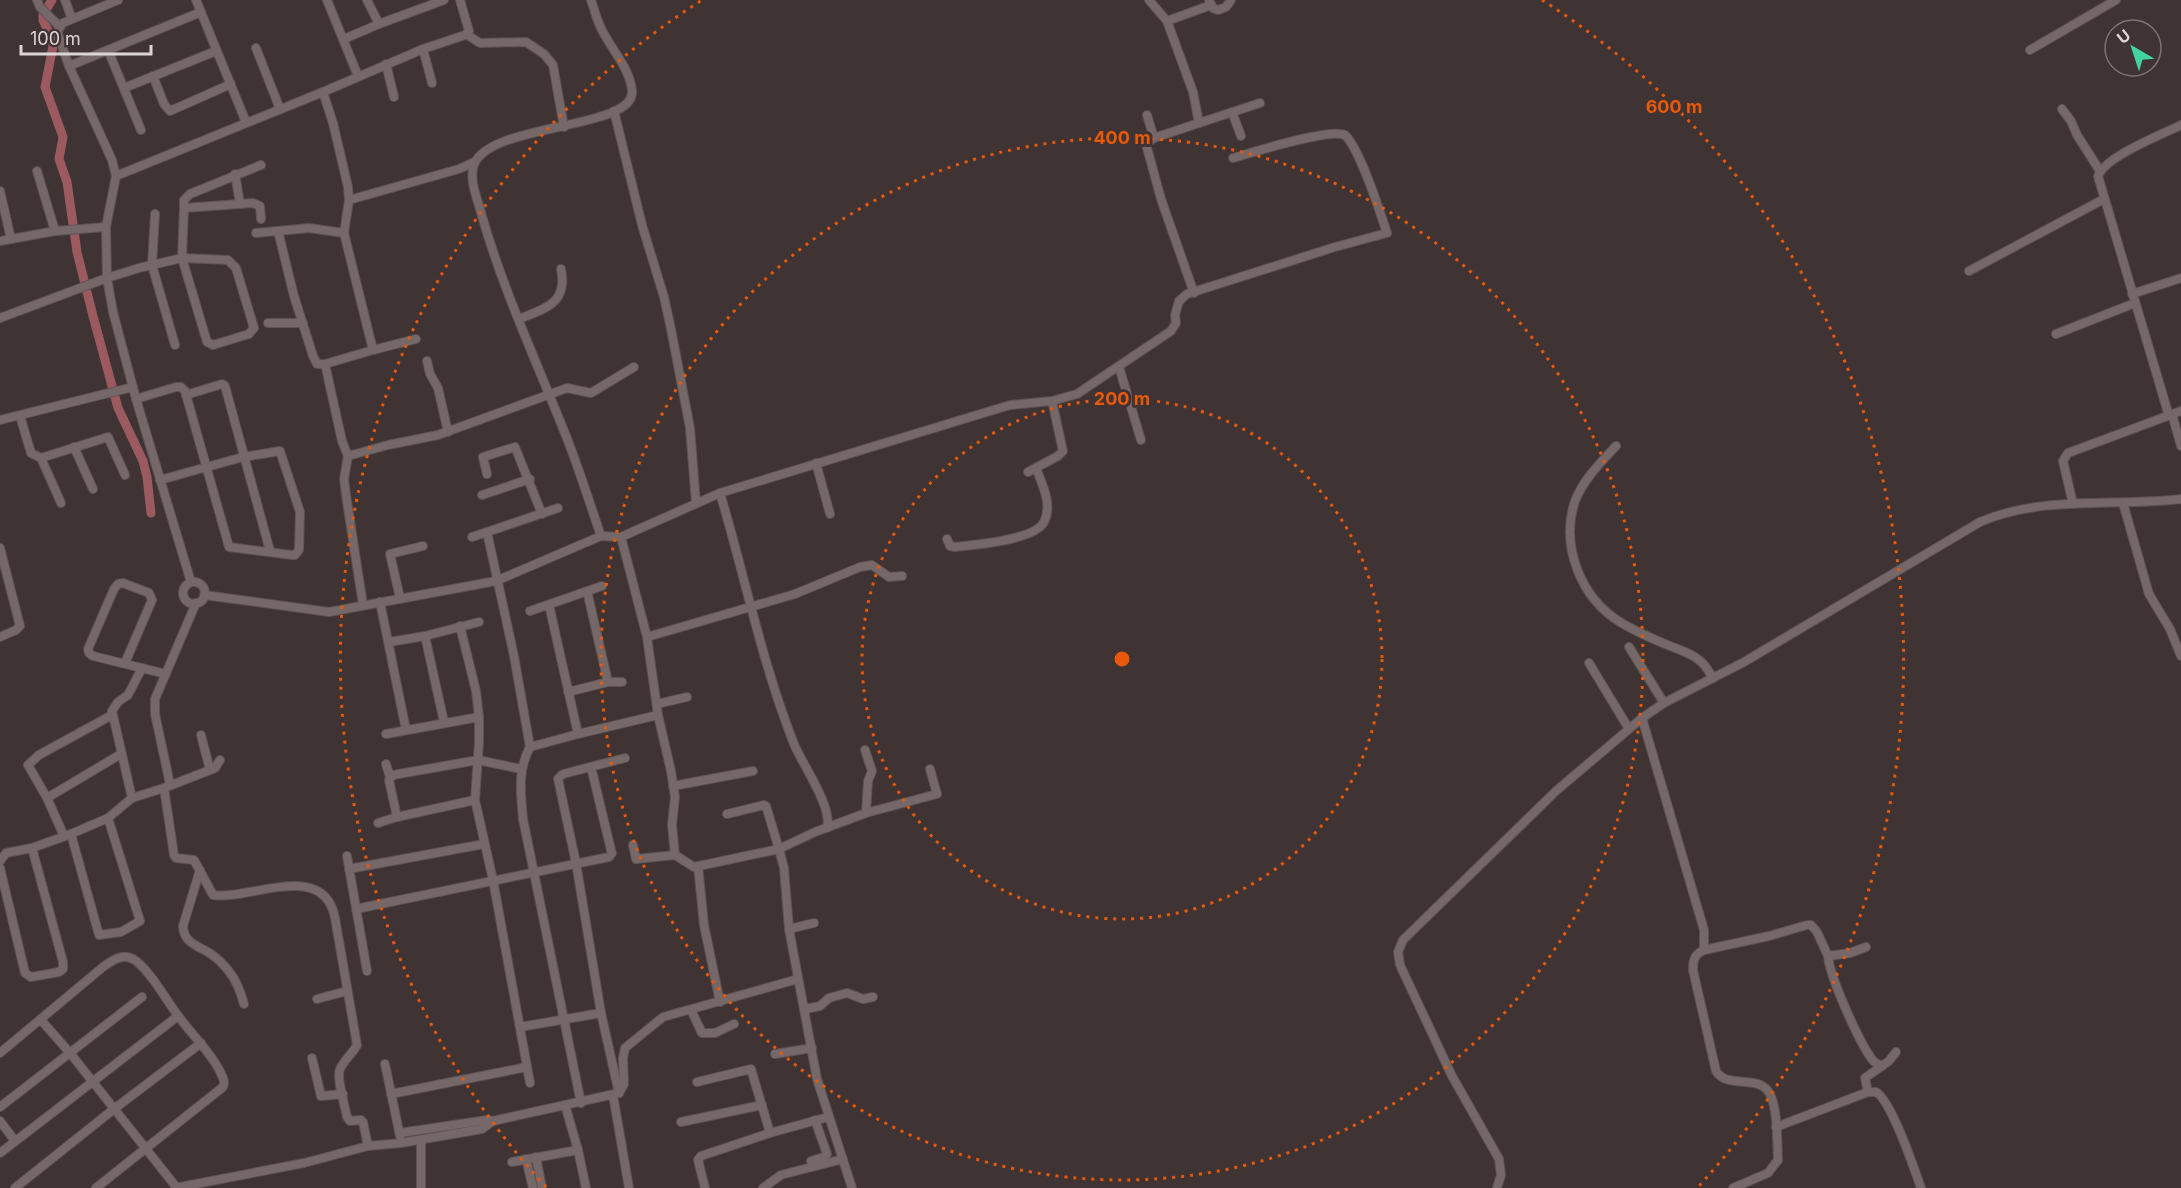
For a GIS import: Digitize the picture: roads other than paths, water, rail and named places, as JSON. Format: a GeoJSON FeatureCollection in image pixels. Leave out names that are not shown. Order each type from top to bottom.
{"type":"FeatureCollection","features":[{"type":"Feature","properties":{"kind":"street"},"geometry":{"type":"LineString","coordinates":[[65,0],[72,19]]}},
{"type":"Feature","properties":{"kind":"street"},"geometry":{"type":"LineString","coordinates":[[118,0],[72,19],[60,27],[58,34],[69,66],[112,160],[116,176],[106,227],[107,278],[113,312],[136,399],[191,582]]}},
{"type":"Feature","properties":{"kind":"street"},"geometry":{"type":"LineString","coordinates":[[196,0],[246,122]]}},
{"type":"Feature","properties":{"kind":"street"},"geometry":{"type":"LineString","coordinates":[[327,0],[358,76]]}},
{"type":"Feature","properties":{"kind":"street"},"geometry":{"type":"LineString","coordinates":[[368,0],[379,24]]}},
{"type":"Feature","properties":{"kind":"street"},"geometry":{"type":"LineString","coordinates":[[344,39],[444,0]]}},
{"type":"Feature","properties":{"kind":"street"},"geometry":{"type":"LineString","coordinates":[[116,176],[386,64],[466,34],[469,31],[460,0]]}},
{"type":"Feature","properties":{"kind":"street"},"geometry":{"type":"LineString","coordinates":[[349,200],[459,169],[474,162],[494,145],[520,135],[564,127],[614,111],[629,101],[632,92],[621,62],[600,27],[591,0]]}},
{"type":"Feature","properties":{"kind":"street"},"geometry":{"type":"LineString","coordinates":[[1149,0],[1167,21],[1193,92],[1199,123]]}},
{"type":"Feature","properties":{"kind":"street"},"geometry":{"type":"LineString","coordinates":[[1167,21],[1210,2],[1218,10],[1226,7],[1231,0]]}},
{"type":"Feature","properties":{"kind":"street"},"geometry":{"type":"LineString","coordinates":[[2030,50],[2116,0]]}},
{"type":"Feature","properties":{"kind":"street"},"geometry":{"type":"LineString","coordinates":[[39,4],[60,27]]}},
{"type":"Feature","properties":{"kind":"street"},"geometry":{"type":"LineString","coordinates":[[69,66],[201,12]]}},
{"type":"Feature","properties":{"kind":"street"},"geometry":{"type":"LineString","coordinates":[[466,34],[480,43],[526,42],[544,54],[553,65],[564,127]]}},
{"type":"Feature","properties":{"kind":"street"},"geometry":{"type":"LineString","coordinates":[[256,48],[280,109]]}},
{"type":"Feature","properties":{"kind":"street"},"geometry":{"type":"LineString","coordinates":[[423,49],[432,83]]}},
{"type":"Feature","properties":{"kind":"street"},"geometry":{"type":"LineString","coordinates":[[108,50],[141,130]]}},
{"type":"Feature","properties":{"kind":"street"},"geometry":{"type":"LineString","coordinates":[[124,88],[216,51]]}},
{"type":"Feature","properties":{"kind":"street"},"geometry":{"type":"LineString","coordinates":[[386,64],[394,97]]}},
{"type":"Feature","properties":{"kind":"street"},"geometry":{"type":"LineString","coordinates":[[153,76],[167,109],[170,111],[231,84]]}},
{"type":"Feature","properties":{"kind":"street"},"geometry":{"type":"LineString","coordinates":[[322,92],[333,123],[349,200],[344,233],[373,350]]}},
{"type":"Feature","properties":{"kind":"street"},"geometry":{"type":"LineString","coordinates":[[1194,293],[1161,199],[1146,144],[1154,138],[1260,103]]}},
{"type":"Feature","properties":{"kind":"street"},"geometry":{"type":"LineString","coordinates":[[2062,109],[2100,171]]}},
{"type":"Feature","properties":{"kind":"street"},"geometry":{"type":"LineString","coordinates":[[614,111],[671,329],[690,428],[696,503]]}},
{"type":"Feature","properties":{"kind":"street"},"geometry":{"type":"LineString","coordinates":[[1232,112],[1241,136]]}},
{"type":"Feature","properties":{"kind":"street"},"geometry":{"type":"LineString","coordinates":[[1148,115],[1154,138]]}},
{"type":"Feature","properties":{"kind":"street"},"geometry":{"type":"LineString","coordinates":[[2181,125],[2119,157],[2100,171],[2098,177],[2134,299],[2174,414],[2181,446]]}},
{"type":"Feature","properties":{"kind":"street"},"geometry":{"type":"LineString","coordinates":[[204,595],[314,612],[329,612],[496,581],[601,536],[621,537],[720,493],[1010,405],[1052,402],[1077,394],[1171,331],[1176,323],[1175,315],[1179,301],[1187,294],[1387,233],[1357,153],[1345,135],[1334,133],[1233,158]]}},
{"type":"Feature","properties":{"kind":"street"},"geometry":{"type":"LineString","coordinates":[[474,162],[471,178],[489,242],[577,464],[601,536]]}},
{"type":"Feature","properties":{"kind":"street"},"geometry":{"type":"LineString","coordinates":[[0,318],[92,283],[152,265],[182,258],[228,260],[236,268],[254,328],[252,332],[209,345],[182,258],[184,200],[190,194],[261,165]]}},
{"type":"Feature","properties":{"kind":"street"},"geometry":{"type":"LineString","coordinates":[[37,171],[55,231]]}},
{"type":"Feature","properties":{"kind":"street"},"geometry":{"type":"LineString","coordinates":[[235,174],[240,204]]}},
{"type":"Feature","properties":{"kind":"street"},"geometry":{"type":"LineString","coordinates":[[0,191],[11,239]]}},
{"type":"Feature","properties":{"kind":"street"},"geometry":{"type":"LineString","coordinates":[[1969,271],[2104,199]]}},
{"type":"Feature","properties":{"kind":"street"},"geometry":{"type":"LineString","coordinates":[[184,207],[258,204],[261,219]]}},
{"type":"Feature","properties":{"kind":"street"},"geometry":{"type":"LineString","coordinates":[[155,214],[152,265],[175,345]]}},
{"type":"Feature","properties":{"kind":"street"},"geometry":{"type":"LineString","coordinates":[[0,241],[55,231],[106,227]]}},
{"type":"Feature","properties":{"kind":"street"},"geometry":{"type":"LineString","coordinates":[[256,233],[318,228],[344,233]]}},
{"type":"Feature","properties":{"kind":"street"},"geometry":{"type":"LineString","coordinates":[[278,231],[294,296],[318,364],[416,339]]}},
{"type":"Feature","properties":{"kind":"street"},"geometry":{"type":"LineString","coordinates":[[519,319],[544,309],[558,298],[562,289],[561,269]]}},
{"type":"Feature","properties":{"kind":"street"},"geometry":{"type":"LineString","coordinates":[[2056,334],[2181,278]]}},
{"type":"Feature","properties":{"kind":"street"},"geometry":{"type":"LineString","coordinates":[[268,323],[303,323]]}},
{"type":"Feature","properties":{"kind":"street"},"geometry":{"type":"LineString","coordinates":[[427,361],[438,388],[448,432]]}},
{"type":"Feature","properties":{"kind":"street"},"geometry":{"type":"LineString","coordinates":[[325,364],[342,441],[348,456],[345,479],[346,495],[363,605]]}},
{"type":"Feature","properties":{"kind":"street"},"geometry":{"type":"LineString","coordinates":[[348,456],[448,432],[567,388],[591,393],[634,367]]}},
{"type":"Feature","properties":{"kind":"street"},"geometry":{"type":"LineString","coordinates":[[1119,367],[1141,440]]}},
{"type":"Feature","properties":{"kind":"street"},"geometry":{"type":"LineString","coordinates":[[186,395],[222,384],[225,386],[270,551]]}},
{"type":"Feature","properties":{"kind":"street"},"geometry":{"type":"LineString","coordinates":[[0,420],[133,387]]}},
{"type":"Feature","properties":{"kind":"street"},"geometry":{"type":"LineString","coordinates":[[136,399],[181,387],[186,395],[207,468],[229,547],[292,555],[297,553],[300,512],[280,451],[243,457],[207,468],[160,480]]}},
{"type":"Feature","properties":{"kind":"street"},"geometry":{"type":"LineString","coordinates":[[947,539],[950,546],[989,543],[1038,529],[1044,523],[1047,500],[1032,470],[1063,451],[1052,402]]}},
{"type":"Feature","properties":{"kind":"street"},"geometry":{"type":"LineString","coordinates":[[2073,504],[2063,461],[2068,453],[2174,414]]}},
{"type":"Feature","properties":{"kind":"street"},"geometry":{"type":"LineString","coordinates":[[20,416],[31,453],[41,458],[61,503]]}},
{"type":"Feature","properties":{"kind":"street"},"geometry":{"type":"LineString","coordinates":[[41,458],[108,437],[125,475]]}},
{"type":"Feature","properties":{"kind":"street"},"geometry":{"type":"LineString","coordinates":[[1616,446],[1588,478],[1575,500],[1571,533],[1574,562],[1578,574],[1593,597],[1619,622],[1697,658],[1713,678]]}},
{"type":"Feature","properties":{"kind":"street"},"geometry":{"type":"LineString","coordinates":[[74,447],[93,489]]}},
{"type":"Feature","properties":{"kind":"street"},"geometry":{"type":"LineString","coordinates":[[487,474],[483,457],[515,447],[530,479],[542,514]]}},
{"type":"Feature","properties":{"kind":"street"},"geometry":{"type":"LineString","coordinates":[[816,463],[830,514]]}},
{"type":"Feature","properties":{"kind":"street"},"geometry":{"type":"LineString","coordinates":[[482,495],[530,479]]}},
{"type":"Feature","properties":{"kind":"street"},"geometry":{"type":"LineString","coordinates":[[720,493],[768,671],[795,747],[823,804],[828,819],[827,828]]}},
{"type":"Feature","properties":{"kind":"street"},"geometry":{"type":"LineString","coordinates":[[1497,1188],[1501,1175],[1499,1158],[1452,1076],[1400,965],[1398,952],[1403,940],[1556,791],[1642,718],[1664,703],[1744,662],[1980,522],[2002,513],[2032,506],[2181,499]]}},
{"type":"Feature","properties":{"kind":"street"},"geometry":{"type":"LineString","coordinates":[[2123,503],[2149,594],[2170,629],[2181,656]]}},
{"type":"Feature","properties":{"kind":"street"},"geometry":{"type":"LineString","coordinates":[[472,537],[558,508]]}},
{"type":"Feature","properties":{"kind":"street"},"geometry":{"type":"LineString","coordinates":[[487,532],[514,656],[530,747],[521,769],[523,819],[581,1103]]}},
{"type":"Feature","properties":{"kind":"street"},"geometry":{"type":"LineString","coordinates":[[621,537],[647,637],[658,715],[675,797],[672,825],[675,855]]}},
{"type":"Feature","properties":{"kind":"street"},"geometry":{"type":"LineString","coordinates":[[400,598],[390,554],[423,546]]}},
{"type":"Feature","properties":{"kind":"street"},"geometry":{"type":"LineString","coordinates":[[0,548],[20,626],[0,637]]}},
{"type":"Feature","properties":{"kind":"street"},"geometry":{"type":"LineString","coordinates":[[647,637],[795,594],[861,567],[872,565],[889,577],[902,576]]}},
{"type":"Feature","properties":{"kind":"street"},"geometry":{"type":"LineString","coordinates":[[191,582],[201,585],[204,595]]}},
{"type":"Feature","properties":{"kind":"street"},"geometry":{"type":"LineString","coordinates":[[191,582],[185,586],[183,594],[186,600],[196,603]]}},
{"type":"Feature","properties":{"kind":"street"},"geometry":{"type":"LineString","coordinates":[[125,663],[152,600],[149,593],[123,583],[118,584],[114,589],[88,652],[93,656],[166,674]]}},
{"type":"Feature","properties":{"kind":"street"},"geometry":{"type":"LineString","coordinates":[[530,611],[602,586]]}},
{"type":"Feature","properties":{"kind":"street"},"geometry":{"type":"LineString","coordinates":[[587,591],[608,682]]}},
{"type":"Feature","properties":{"kind":"street"},"geometry":{"type":"LineString","coordinates":[[204,595],[196,603],[154,706],[167,786],[174,855],[176,858],[194,860],[210,892],[217,896],[297,886],[311,889],[331,903],[357,1045],[338,1075],[347,1117],[350,1121],[361,1120],[363,1122],[368,1146]]}},
{"type":"Feature","properties":{"kind":"street"},"geometry":{"type":"LineString","coordinates":[[380,602],[406,730]]}},
{"type":"Feature","properties":{"kind":"street"},"geometry":{"type":"LineString","coordinates":[[549,605],[578,734]]}},
{"type":"Feature","properties":{"kind":"street"},"geometry":{"type":"LineString","coordinates":[[389,642],[425,636],[479,622]]}},
{"type":"Feature","properties":{"kind":"street"},"geometry":{"type":"LineString","coordinates":[[460,626],[476,691],[479,717],[475,801],[493,880],[530,1083]]}},
{"type":"Feature","properties":{"kind":"street"},"geometry":{"type":"LineString","coordinates":[[425,636],[444,723]]}},
{"type":"Feature","properties":{"kind":"street"},"geometry":{"type":"LineString","coordinates":[[1629,647],[1664,703]]}},
{"type":"Feature","properties":{"kind":"street"},"geometry":{"type":"LineString","coordinates":[[1589,663],[1629,729]]}},
{"type":"Feature","properties":{"kind":"street"},"geometry":{"type":"LineString","coordinates":[[132,798],[112,715],[113,709],[128,695],[142,668]]}},
{"type":"Feature","properties":{"kind":"street"},"geometry":{"type":"LineString","coordinates":[[568,692],[608,682],[622,682]]}},
{"type":"Feature","properties":{"kind":"street"},"geometry":{"type":"LineString","coordinates":[[657,705],[687,697]]}},
{"type":"Feature","properties":{"kind":"street"},"geometry":{"type":"LineString","coordinates":[[108,819],[140,921],[121,932],[99,935],[68,835],[28,765],[39,755],[112,715]]}},
{"type":"Feature","properties":{"kind":"street"},"geometry":{"type":"LineString","coordinates":[[530,747],[658,715]]}},
{"type":"Feature","properties":{"kind":"street"},"geometry":{"type":"LineString","coordinates":[[386,734],[479,717]]}},
{"type":"Feature","properties":{"kind":"street"},"geometry":{"type":"LineString","coordinates":[[1642,718],[1704,930],[1704,950]]}},
{"type":"Feature","properties":{"kind":"street"},"geometry":{"type":"LineString","coordinates":[[201,735],[210,770]]}},
{"type":"Feature","properties":{"kind":"street"},"geometry":{"type":"LineString","coordinates":[[866,750],[872,771],[868,781],[866,813]]}},
{"type":"Feature","properties":{"kind":"street"},"geometry":{"type":"LineString","coordinates":[[47,798],[121,754]]}},
{"type":"Feature","properties":{"kind":"street"},"geometry":{"type":"LineString","coordinates":[[625,758],[563,774],[558,779],[576,863],[616,1094],[629,1188]]}},
{"type":"Feature","properties":{"kind":"street"},"geometry":{"type":"LineString","coordinates":[[2,856],[32,848],[108,819],[132,798],[215,768],[220,760]]}},
{"type":"Feature","properties":{"kind":"street"},"geometry":{"type":"LineString","coordinates":[[390,777],[478,760],[521,769]]}},
{"type":"Feature","properties":{"kind":"street"},"geometry":{"type":"LineString","coordinates":[[386,764],[397,817]]}},
{"type":"Feature","properties":{"kind":"street"},"geometry":{"type":"LineString","coordinates":[[356,909],[609,857],[612,854],[591,767]]}},
{"type":"Feature","properties":{"kind":"street"},"geometry":{"type":"LineString","coordinates":[[633,844],[636,859],[675,855],[694,867],[779,849],[866,813],[937,794],[938,790],[930,769]]}},
{"type":"Feature","properties":{"kind":"street"},"geometry":{"type":"LineString","coordinates":[[673,786],[753,771]]}},
{"type":"Feature","properties":{"kind":"street"},"geometry":{"type":"LineString","coordinates":[[378,823],[475,801]]}},
{"type":"Feature","properties":{"kind":"street"},"geometry":{"type":"LineString","coordinates":[[727,814],[766,806],[784,867],[789,929],[817,1079],[852,1188]]}},
{"type":"Feature","properties":{"kind":"street"},"geometry":{"type":"LineString","coordinates":[[349,869],[484,844]]}},
{"type":"Feature","properties":{"kind":"street"},"geometry":{"type":"LineString","coordinates":[[0,868],[25,973],[31,977],[59,972],[63,969],[63,962],[32,848]]}},
{"type":"Feature","properties":{"kind":"street"},"geometry":{"type":"LineString","coordinates":[[347,856],[367,971]]}},
{"type":"Feature","properties":{"kind":"street"},"geometry":{"type":"LineString","coordinates":[[698,866],[704,925],[720,1002]]}},
{"type":"Feature","properties":{"kind":"street"},"geometry":{"type":"LineString","coordinates":[[200,870],[183,926],[183,933],[187,940],[213,955],[227,969],[238,984],[244,1004]]}},
{"type":"Feature","properties":{"kind":"street"},"geometry":{"type":"LineString","coordinates":[[789,929],[814,923]]}},
{"type":"Feature","properties":{"kind":"street"},"geometry":{"type":"LineString","coordinates":[[1733,1188],[1768,1173],[1774,1167],[1778,1160],[1776,1127],[1771,1096],[1764,1087],[1757,1083],[1724,1078],[1716,1071],[1693,969],[1694,958],[1698,953],[1807,925],[1815,928],[1828,956],[1834,979],[1863,1042],[1872,1060],[1882,1066]]}},
{"type":"Feature","properties":{"kind":"street"},"geometry":{"type":"LineString","coordinates":[[1828,956],[1850,953],[1866,947]]}},
{"type":"Feature","properties":{"kind":"street"},"geometry":{"type":"LineString","coordinates":[[0,1053],[103,967],[116,958],[125,957],[132,958],[142,968],[201,1043],[223,1078],[223,1087],[96,1188]]}},
{"type":"Feature","properties":{"kind":"street"},"geometry":{"type":"LineString","coordinates":[[400,1132],[493,1121],[616,1094],[624,1084],[623,1058],[626,1046],[663,1017],[798,979]]}},
{"type":"Feature","properties":{"kind":"street"},"geometry":{"type":"LineString","coordinates":[[317,999],[347,991]]}},
{"type":"Feature","properties":{"kind":"street"},"geometry":{"type":"LineString","coordinates":[[805,1009],[820,1006],[829,998],[847,993],[863,999],[873,997]]}},
{"type":"Feature","properties":{"kind":"street"},"geometry":{"type":"LineString","coordinates":[[0,1107],[142,997]]}},
{"type":"Feature","properties":{"kind":"street"},"geometry":{"type":"LineString","coordinates":[[691,1010],[702,1033],[715,1033],[735,1024]]}},
{"type":"Feature","properties":{"kind":"street"},"geometry":{"type":"LineString","coordinates":[[519,1027],[601,1013]]}},
{"type":"Feature","properties":{"kind":"street"},"geometry":{"type":"LineString","coordinates":[[0,1153],[178,1016]]}},
{"type":"Feature","properties":{"kind":"street"},"geometry":{"type":"LineString","coordinates":[[41,1020],[70,1053],[176,1188],[304,1163],[368,1146],[401,1143],[482,1129],[493,1121]]}},
{"type":"Feature","properties":{"kind":"street"},"geometry":{"type":"LineString","coordinates":[[15,1188],[201,1043]]}},
{"type":"Feature","properties":{"kind":"street"},"geometry":{"type":"LineString","coordinates":[[775,1054],[812,1048]]}},
{"type":"Feature","properties":{"kind":"street"},"geometry":{"type":"LineString","coordinates":[[1868,1092],[1865,1078],[1889,1062],[1896,1052]]}},
{"type":"Feature","properties":{"kind":"street"},"geometry":{"type":"LineString","coordinates":[[312,1059],[321,1096],[343,1094]]}},
{"type":"Feature","properties":{"kind":"street"},"geometry":{"type":"LineString","coordinates":[[385,1064],[401,1143]]}},
{"type":"Feature","properties":{"kind":"street"},"geometry":{"type":"LineString","coordinates":[[391,1094],[527,1067]]}},
{"type":"Feature","properties":{"kind":"street"},"geometry":{"type":"LineString","coordinates":[[697,1082],[751,1068],[770,1133]]}},
{"type":"Feature","properties":{"kind":"street"},"geometry":{"type":"LineString","coordinates":[[1776,1127],[1868,1092],[1879,1094],[1910,1156],[1921,1188]]}},
{"type":"Feature","properties":{"kind":"street"},"geometry":{"type":"LineString","coordinates":[[565,1105],[586,1188]]}},
{"type":"Feature","properties":{"kind":"street"},"geometry":{"type":"LineString","coordinates":[[681,1122],[762,1105]]}},
{"type":"Feature","properties":{"kind":"street"},"geometry":{"type":"LineString","coordinates":[[705,1188],[698,1160],[701,1156],[828,1117]]}},
{"type":"Feature","properties":{"kind":"street"},"geometry":{"type":"LineString","coordinates":[[807,1167],[808,1162],[827,1154],[814,1120]]}},
{"type":"Feature","properties":{"kind":"street"},"geometry":{"type":"LineString","coordinates":[[0,1121],[15,1141]]}},
{"type":"Feature","properties":{"kind":"street"},"geometry":{"type":"LineString","coordinates":[[421,1140],[422,1188]]}},
{"type":"Feature","properties":{"kind":"street"},"geometry":{"type":"LineString","coordinates":[[512,1162],[578,1150]]}},
{"type":"Feature","properties":{"kind":"street"},"geometry":{"type":"LineString","coordinates":[[536,1157],[542,1188]]}},
{"type":"Feature","properties":{"kind":"street"},"geometry":{"type":"LineString","coordinates":[[526,1159],[533,1188]]}},
{"type":"Feature","properties":{"kind":"street"},"geometry":{"type":"LineString","coordinates":[[763,1188],[781,1175],[843,1159]]}},
{"type":"Feature","properties":{"kind":"waterway"},"geometry":{"type":"LineString","coordinates":[[52,0],[43,15],[53,46],[45,87],[63,137],[59,159],[67,182],[77,252],[118,408],[143,461],[151,513]]}}]}
